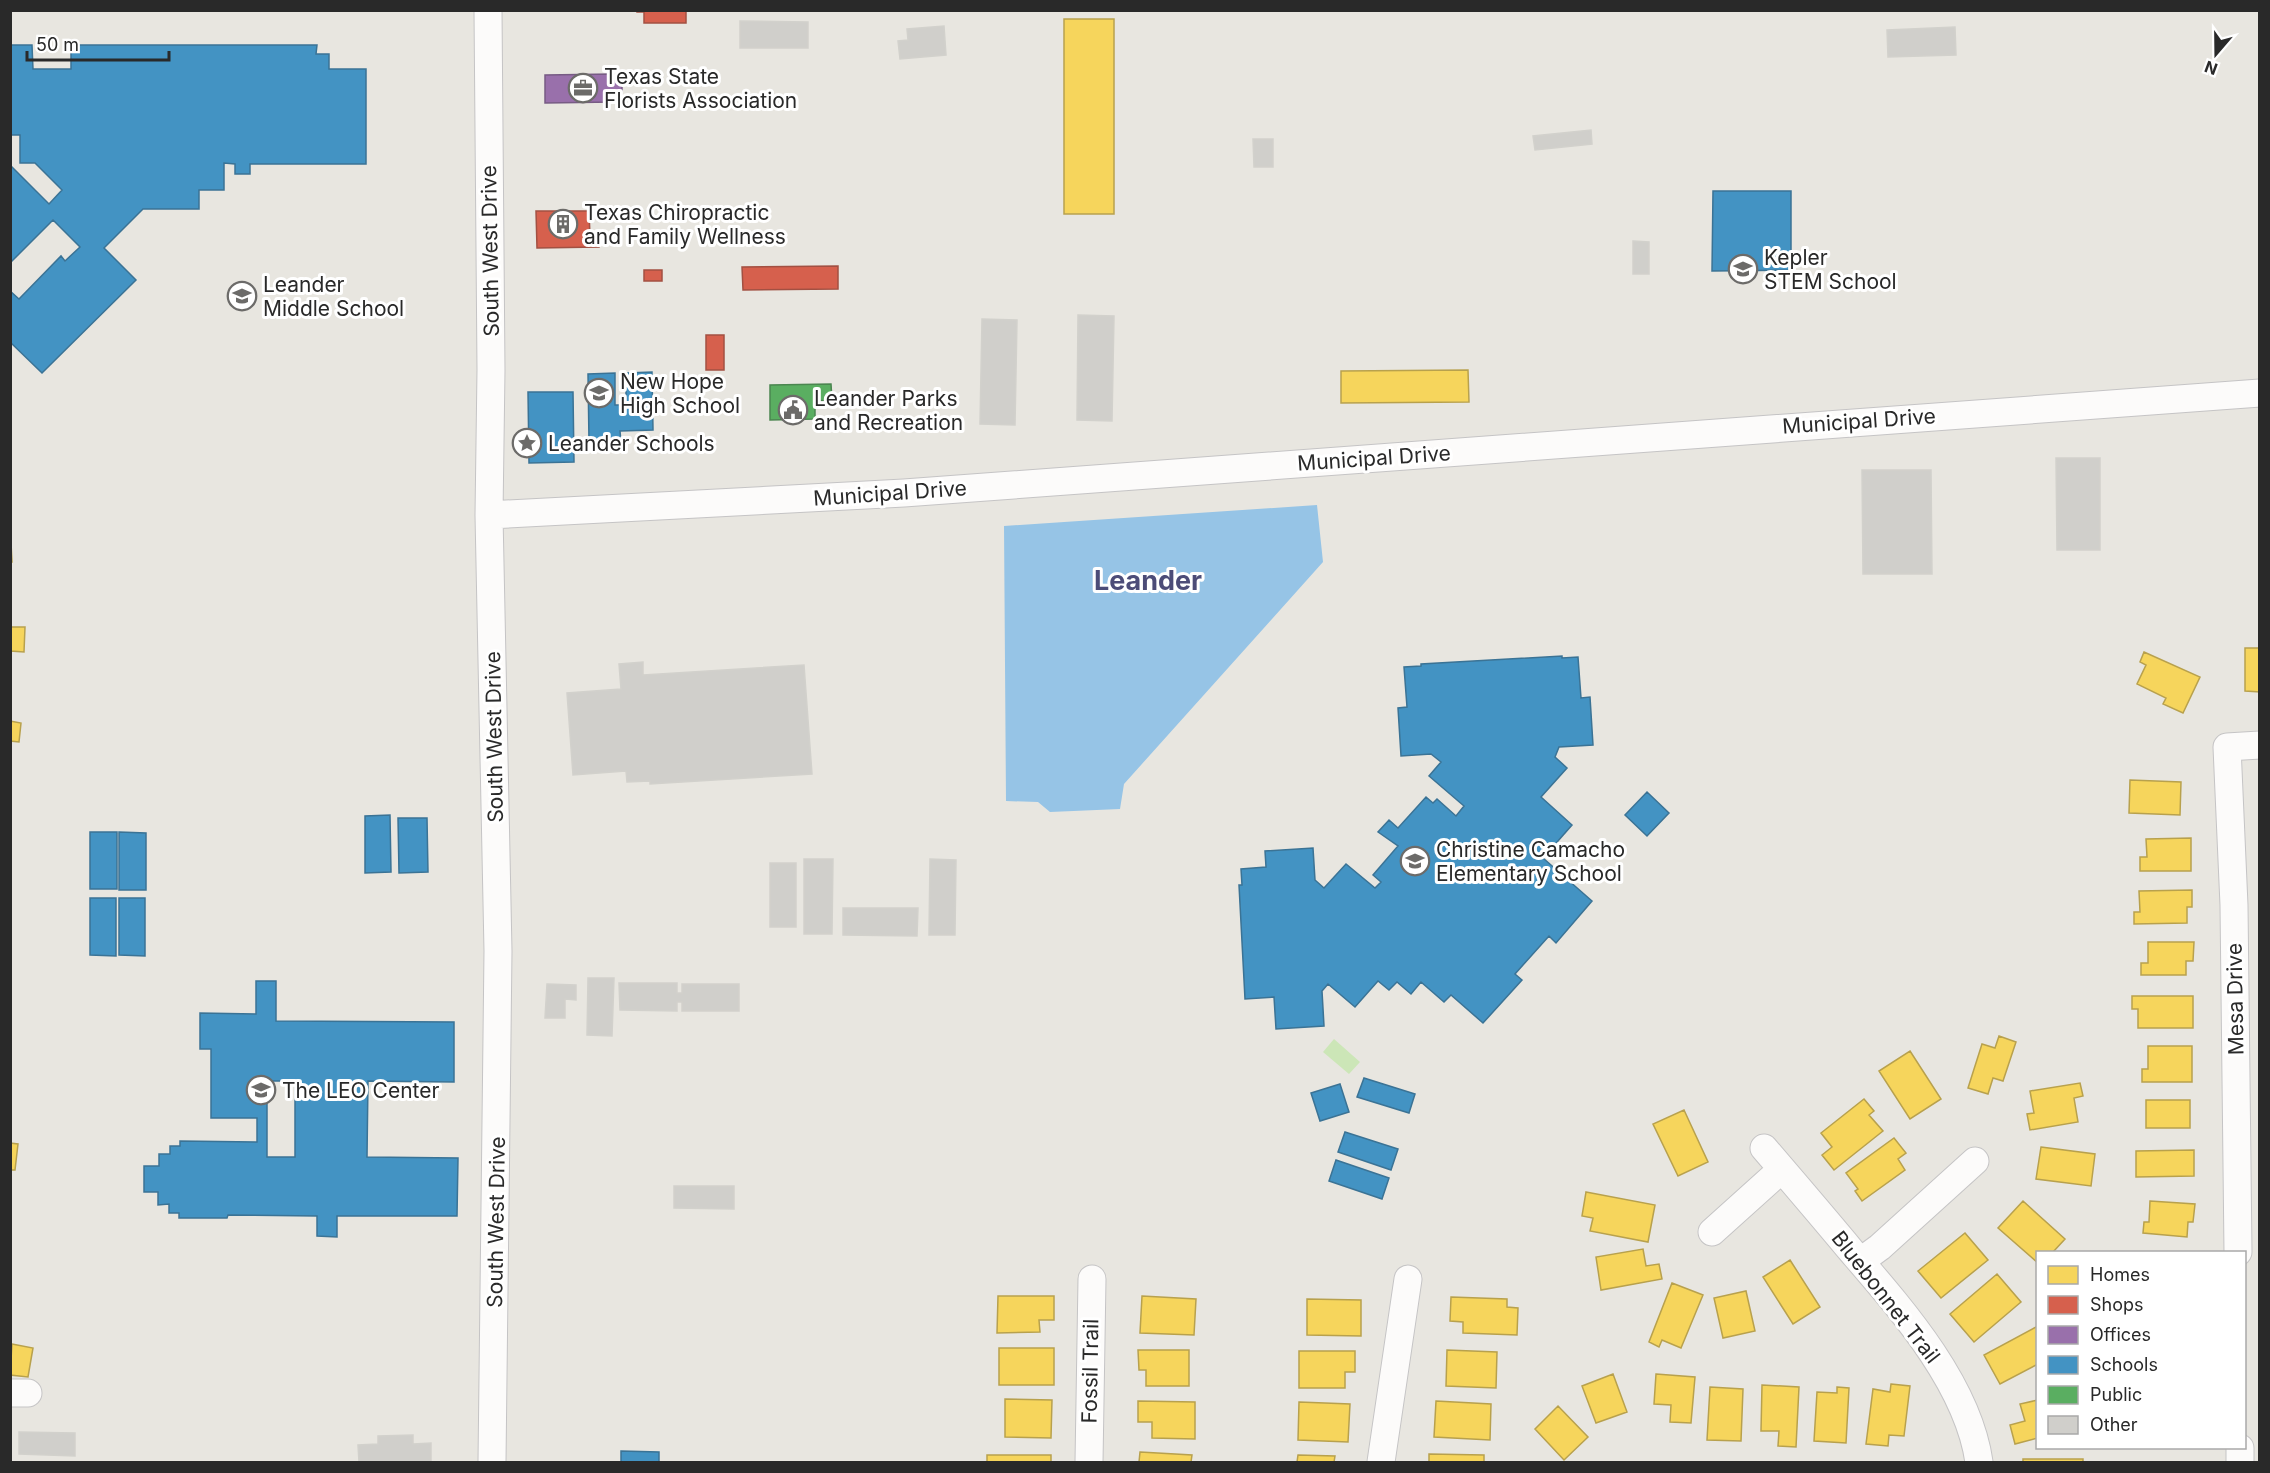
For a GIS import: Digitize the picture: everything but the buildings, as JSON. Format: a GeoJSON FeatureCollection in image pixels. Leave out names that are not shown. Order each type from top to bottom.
{"type":"FeatureCollection","features":[{"type":"Feature","properties":{"kind":"street","name":"South West Drive"},"geometry":{"type":"LineString","coordinates":[[488,10],[491,360],[489,515],[498,951],[492,1462]]}},
{"type":"Feature","properties":{"kind":"street","name":"Municipal Drive"},"geometry":{"type":"LineString","coordinates":[[489,515],[904,493],[2259,393]]}},
{"type":"Feature","properties":{"kind":"street","name":"Mesa Drive"},"geometry":{"type":"LineString","coordinates":[[2238,1251],[2234,905],[2227,747],[2259,745]]}},
{"type":"Feature","properties":{"kind":"street","name":"Bluebonnet Trail"},"geometry":{"type":"LineString","coordinates":[[1764,1148],[1861,1261],[1939,1360],[1975,1437],[1979,1462]]}},
{"type":"Feature","properties":{"kind":"street"},"geometry":{"type":"LineString","coordinates":[[1861,1261],[1880,1247],[1975,1161]]}},
{"type":"Feature","properties":{"kind":"street"},"geometry":{"type":"LineString","coordinates":[[1712,1233],[1782,1169]]}},
{"type":"Feature","properties":{"kind":"street","name":"Fossil Trail"},"geometry":{"type":"LineString","coordinates":[[1089,1462],[1092,1279]]}},
{"type":"Feature","properties":{"kind":"street"},"geometry":{"type":"LineString","coordinates":[[1381,1462],[1408,1279]]}},
{"type":"Feature","properties":{"kind":"green space"},"geometry":{"type":"Polygon","coordinates":[[[1334,1039],[1360,1062],[1349,1074],[1323,1052],[1334,1039]]]}},
{"type":"Feature","properties":{"kind":"water"},"geometry":{"type":"Polygon","coordinates":[[[1317,505],[1323,562],[1124,784],[1120,809],[1050,812],[1038,802],[1006,801],[1004,526],[1317,505]]]}},
{"type":"Feature","properties":{"kind":"place","name":"Texas State Florists Association"},"geometry":{"type":"Point","coordinates":[583,88]}},
{"type":"Feature","properties":{"kind":"place","name":"Texas Chiropractic and Family Wellness"},"geometry":{"type":"Point","coordinates":[563,224]}},
{"type":"Feature","properties":{"kind":"place","name":"Kepler STEM School"},"geometry":{"type":"Point","coordinates":[1743,269]}},
{"type":"Feature","properties":{"kind":"place","name":"Leander Middle School"},"geometry":{"type":"Point","coordinates":[242,296]}},
{"type":"Feature","properties":{"kind":"place","name":"New Hope High School"},"geometry":{"type":"Point","coordinates":[599,393]}},
{"type":"Feature","properties":{"kind":"place","name":"Leander Parks and Recreation"},"geometry":{"type":"Point","coordinates":[793,410]}},
{"type":"Feature","properties":{"kind":"place","name":"Leander Schools"},"geometry":{"type":"Point","coordinates":[527,443]}},
{"type":"Feature","properties":{"kind":"place","name":"Christine Camacho Elementary School"},"geometry":{"type":"Point","coordinates":[1415,861]}},
{"type":"Feature","properties":{"kind":"place","name":"The LEO Center"},"geometry":{"type":"Point","coordinates":[261,1090]}},
{"type":"Feature","properties":{"kind":"district","name":"Leander"},"geometry":{"type":"Point","coordinates":[1148,580]}}]}
